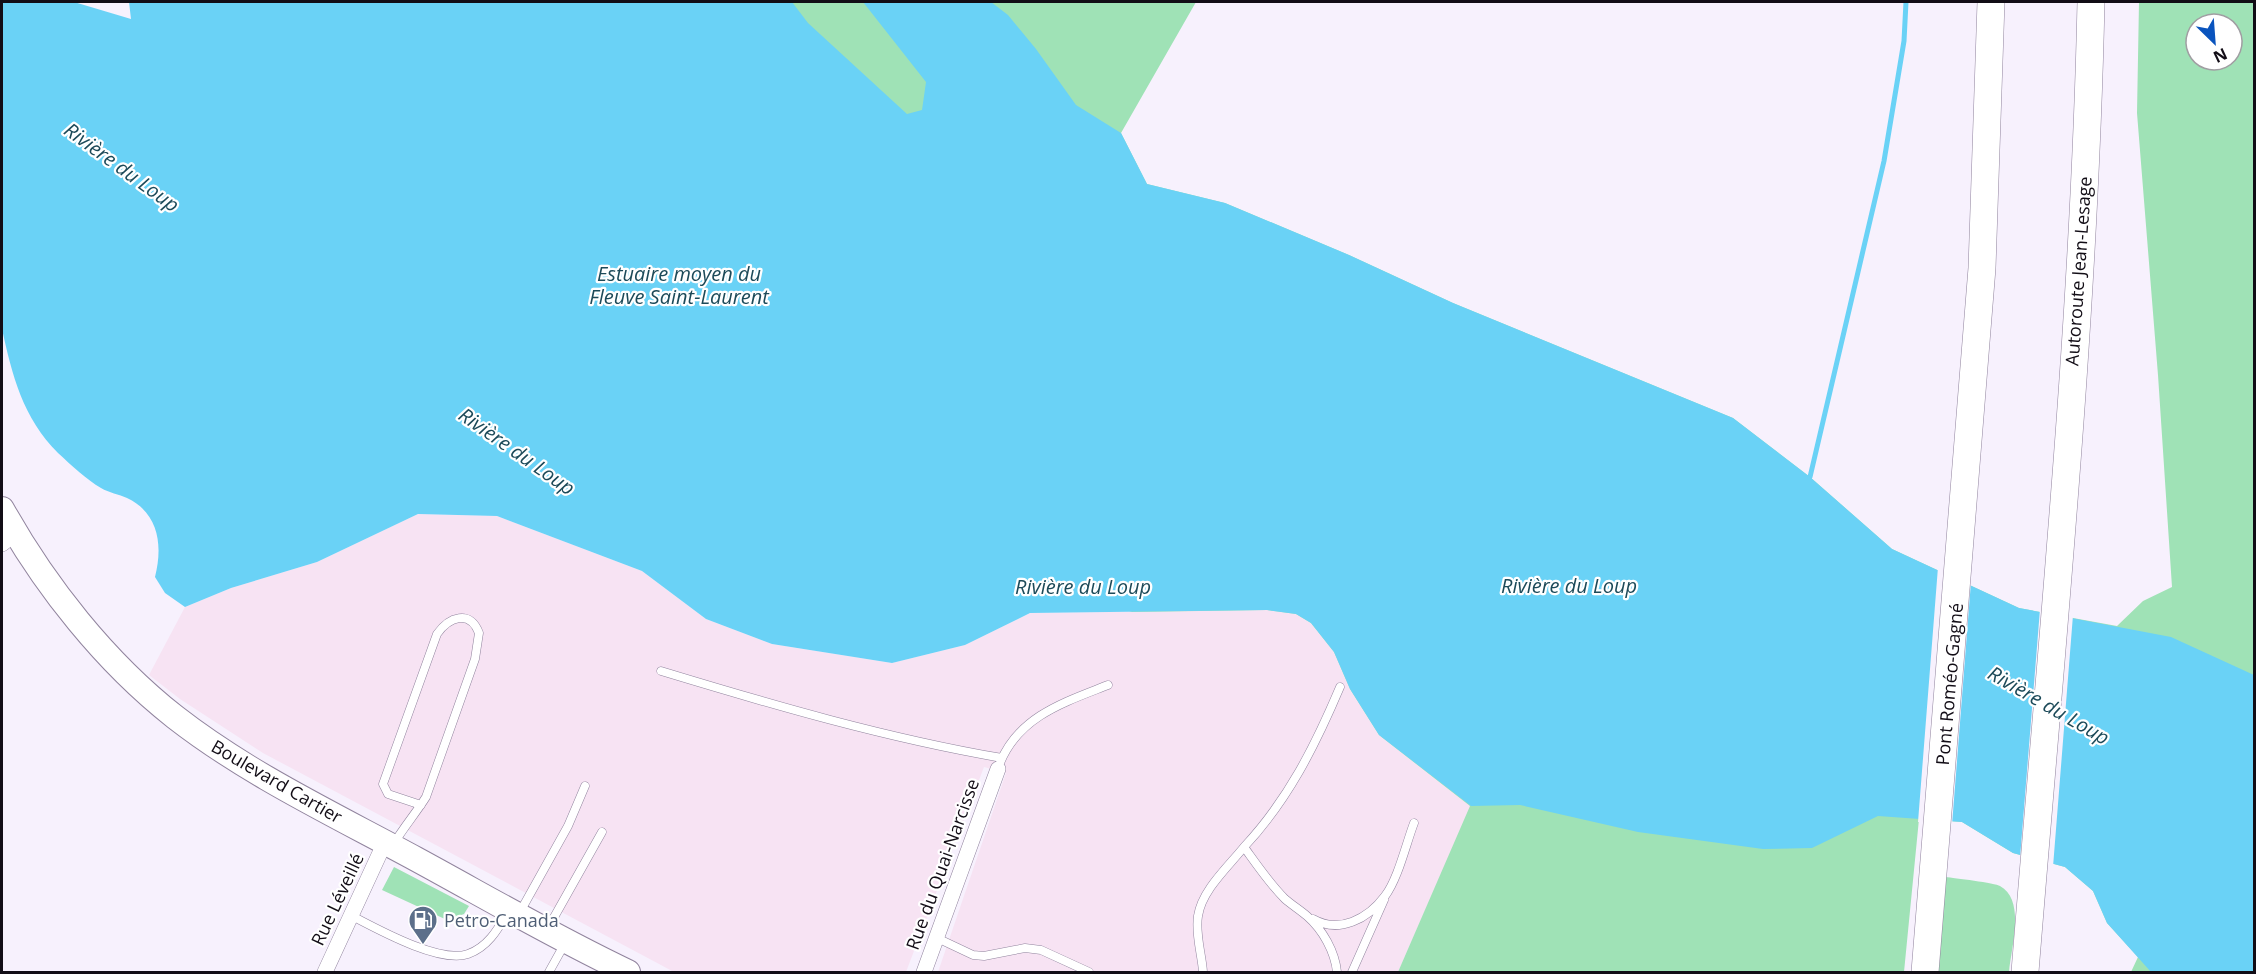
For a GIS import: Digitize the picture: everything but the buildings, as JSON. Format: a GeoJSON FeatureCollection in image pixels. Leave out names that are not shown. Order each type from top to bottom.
{"type":"FeatureCollection","features":[{"type":"Feature","properties":{"kind":"highway","name":"Pont Roméo-Gagné"},"geometry":{"type":"LineString","coordinates":[[1925,972],[1982,268],[1990,2]]}},
{"type":"Feature","properties":{"kind":"highway","name":"Autoroute Jean-Lesage"},"geometry":{"type":"LineString","coordinates":[[2025,972],[2061,540],[2084,186],[2091,2]]}},
{"type":"Feature","properties":{"kind":"main road","name":"Boulevard Cartier"},"geometry":{"type":"LineString","coordinates":[[2,509],[9,539],[101,647],[141,689],[175,717],[239,760],[615,968]]}},
{"type":"Feature","properties":{"kind":"street","name":"Rue du Quai-Narcisse"},"geometry":{"type":"LineString","coordinates":[[924,972],[1000,764]]}},
{"type":"Feature","properties":{"kind":"street","name":"Rue Léveillé"},"geometry":{"type":"LineString","coordinates":[[325,972],[388,844]]}},
{"type":"Feature","properties":{"kind":"lane"},"geometry":{"type":"LineString","coordinates":[[388,844],[421,805],[430,787],[480,643],[477,627],[467,618],[451,619],[437,634],[383,784],[387,794],[421,805]]}},
{"type":"Feature","properties":{"kind":"lane"},"geometry":{"type":"LineString","coordinates":[[661,671],[825,718],[1000,764],[1015,735],[1030,721],[1108,685]]}},
{"type":"Feature","properties":{"kind":"lane"},"geometry":{"type":"LineString","coordinates":[[1203,972],[1197,918],[1201,904],[1215,882],[1270,819],[1288,792],[1319,738],[1340,687]]}},
{"type":"Feature","properties":{"kind":"lane"},"geometry":{"type":"LineString","coordinates":[[352,916],[388,934],[446,956],[469,954],[495,934],[514,912],[572,820],[585,786]]}},
{"type":"Feature","properties":{"kind":"lane"},"geometry":{"type":"LineString","coordinates":[[1352,972],[1386,896],[1414,822]]}},
{"type":"Feature","properties":{"kind":"lane"},"geometry":{"type":"LineString","coordinates":[[549,972],[557,935],[602,832]]}},
{"type":"Feature","properties":{"kind":"lane"},"geometry":{"type":"LineString","coordinates":[[1244,847],[1268,881],[1286,900],[1324,926],[1339,927],[1365,915],[1386,896]]}},
{"type":"Feature","properties":{"kind":"lane"},"geometry":{"type":"LineString","coordinates":[[1309,917],[1335,958],[1337,972]]}},
{"type":"Feature","properties":{"kind":"lane"},"geometry":{"type":"LineString","coordinates":[[937,938],[973,955],[984,956],[1018,949],[1041,950],[1089,972]]}},
{"type":"Feature","properties":{"kind":"shaded area"},"geometry":{"type":"Polygon","coordinates":[[[418,514],[497,516],[642,571],[706,619],[772,644],[892,663],[965,645],[1030,613],[1267,610],[1296,614],[1311,623],[1334,652],[1350,689],[1379,735],[1471,806],[1398,972],[938,972],[1006,773],[984,767],[906,972],[674,972],[263,753],[180,699],[149,675],[185,607],[231,588],[317,562],[418,514]]]}},
{"type":"Feature","properties":{"kind":"green space"},"geometry":{"type":"Polygon","coordinates":[[[776,2],[1196,2],[1121,133],[1147,184],[1225,203],[1349,255],[1453,303],[1733,418],[1810,477],[1892,549],[2019,608],[2117,626],[2143,601],[2172,587],[2137,113],[2139,2],[2254,2],[2254,783],[1308,550],[776,2]]]}},
{"type":"Feature","properties":{"kind":"green space"},"geometry":{"type":"Polygon","coordinates":[[[1090,597],[1666,616],[2254,972],[2131,972],[2138,957],[2107,923],[2093,891],[2065,867],[2013,853],[1962,822],[1919,819],[1904,972],[1398,972],[1470,806],[1379,735],[1350,689],[1334,652],[1311,623],[1296,614],[1267,610],[1132,612],[1090,597]]]}},
{"type":"Feature","properties":{"kind":"green space"},"geometry":{"type":"Polygon","coordinates":[[[394,867],[469,906],[464,914],[447,920],[382,890],[394,867]]]}},
{"type":"Feature","properties":{"kind":"green space"},"geometry":{"type":"Polygon","coordinates":[[[1946,877],[1997,885],[2008,893],[2015,913],[2009,972],[1937,972],[1946,877]]]}},
{"type":"Feature","properties":{"kind":"water","name":"Estuaire moyen du Fleuve Saint-Laurent"},"geometry":{"type":"Polygon","coordinates":[[[2,2],[74,2],[131,19],[129,2],[792,2],[808,23],[907,114],[922,110],[926,82],[863,2],[991,2],[1008,15],[1036,49],[1076,105],[1121,133],[1147,184],[1225,203],[1349,255],[1453,303],[1733,418],[1810,477],[1892,549],[2019,608],[2171,637],[2254,675],[2254,972],[2151,972],[2107,923],[2093,891],[2065,867],[2013,853],[1962,822],[1878,816],[1812,848],[1763,849],[1638,832],[1520,805],[1471,806],[1379,735],[1350,689],[1334,652],[1311,623],[1296,614],[1267,610],[1030,613],[965,645],[892,663],[772,644],[706,619],[642,571],[497,516],[418,514],[317,562],[231,588],[185,607],[165,593],[155,577],[158,542],[152,521],[146,512],[127,498],[96,485],[46,440],[28,411],[10,363],[2,329],[2,2]]]}},
{"type":"Feature","properties":{"kind":"pier"},"geometry":{"type":"Polygon","coordinates":[[[1938,567],[1971,582],[1952,825],[1918,822],[1938,567]]]}},
{"type":"Feature","properties":{"kind":"pier"},"geometry":{"type":"Polygon","coordinates":[[[2040,609],[2073,615],[2053,867],[2020,858],[2040,609]]]}},
{"type":"Feature","properties":{"kind":"waterway"},"geometry":{"type":"LineString","coordinates":[[1810,477],[1884,161],[1904,41],[1906,2]]}},
{"type":"Feature","properties":{"kind":"place","name":"Petro-Canada"},"geometry":{"type":"Point","coordinates":[423,946]}},
{"type":"Feature","properties":{"kind":"water label","name":"Rivière du Loup"},"geometry":{"type":"Point","coordinates":[122,167]}},
{"type":"Feature","properties":{"kind":"water label","name":"Rivière du Loup"},"geometry":{"type":"Point","coordinates":[517,451]}},
{"type":"Feature","properties":{"kind":"water label","name":"Rivière du Loup"},"geometry":{"type":"Point","coordinates":[1569,585]}},
{"type":"Feature","properties":{"kind":"water label","name":"Rivière du Loup"},"geometry":{"type":"Point","coordinates":[1083,586]}},
{"type":"Feature","properties":{"kind":"water label","name":"Rivière du Loup"},"geometry":{"type":"Point","coordinates":[2049,705]}}]}
